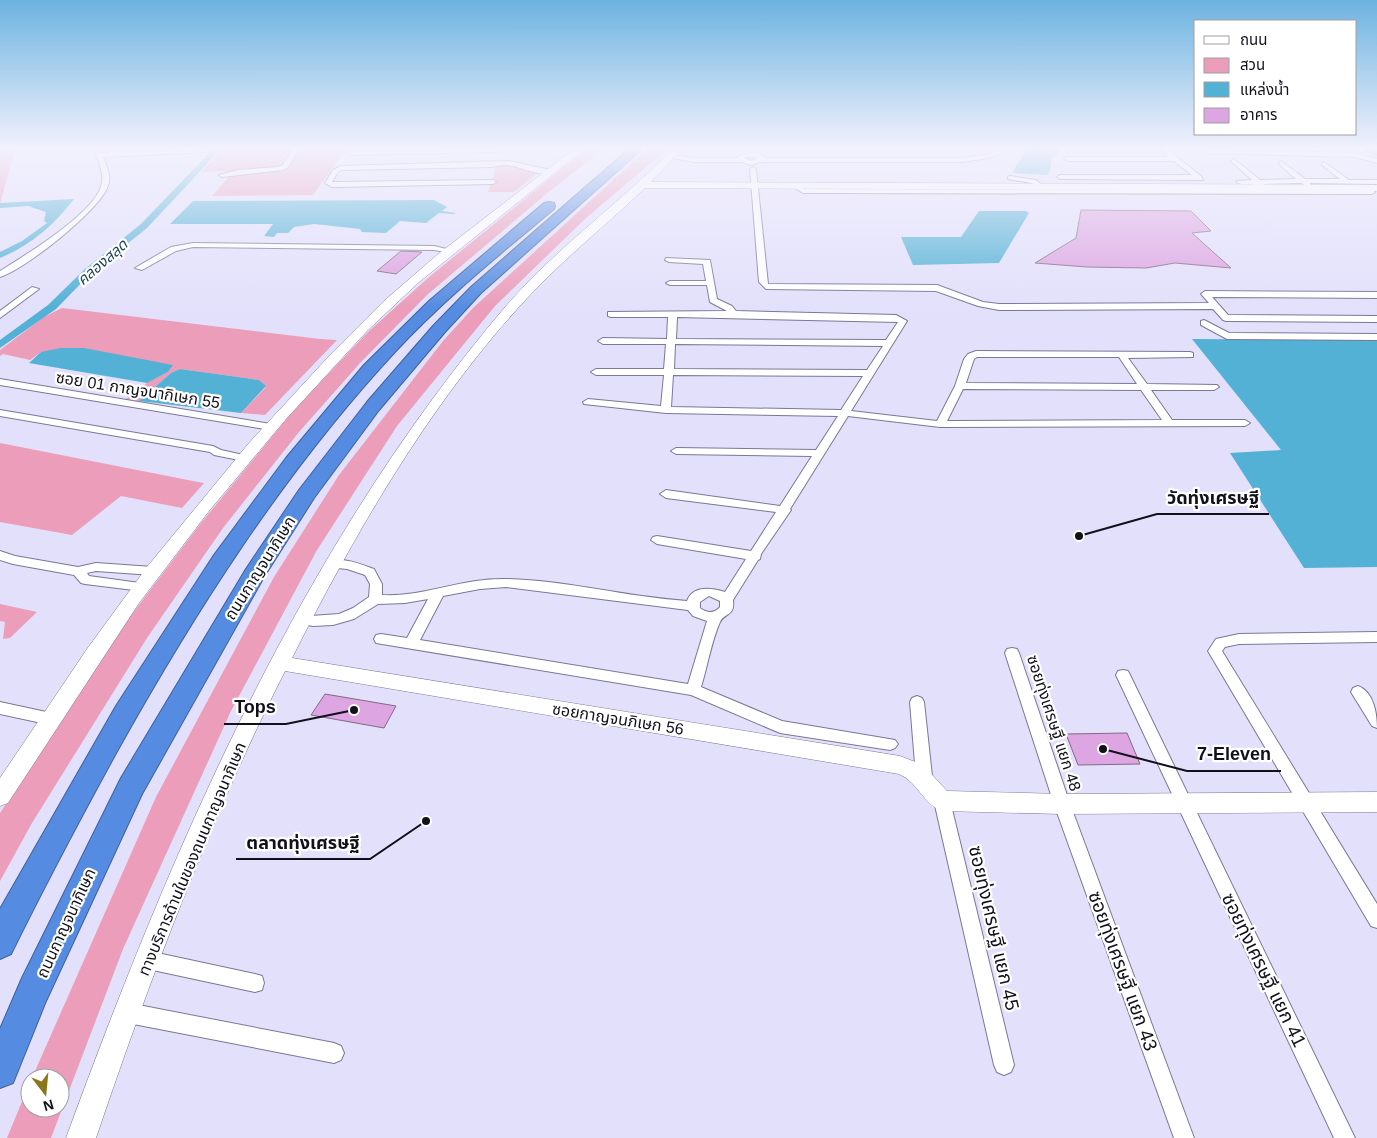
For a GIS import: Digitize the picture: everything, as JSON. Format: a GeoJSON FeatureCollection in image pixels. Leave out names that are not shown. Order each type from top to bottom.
{"type":"FeatureCollection","features":[{"type":"Feature","properties":{"kind":"highway","name":"ถนนกาญจนาภิเษก"},"geometry":{"type":"LineString","coordinates":[[0,943],[31,880],[117,727],[196,596],[298,455],[371,368],[442,297],[554,202]]}},
{"type":"Feature","properties":{"kind":"highway","name":"ถนนกาญจนาภิเษก"},"geometry":{"type":"LineString","coordinates":[[0,1070],[34,990],[131,787],[254,574],[306,495],[373,406],[439,329],[476,290],[576,202]]}},
{"type":"Feature","properties":{"kind":"main road"},"geometry":{"type":"LineString","coordinates":[[0,796],[50,719],[153,571],[244,458],[364,327],[405,289],[513,202]]}},
{"type":"Feature","properties":{"kind":"main road","name":"ทางบริการด้านในของถนนกาญจนาภิเษก"},"geometry":{"type":"LineString","coordinates":[[81,1138],[148,960],[204,820],[302,620],[366,505],[432,407],[512,307],[622,202]]}},
{"type":"Feature","properties":{"kind":"main road","name":"ซอยกาญจนภิเษก 56"},"geometry":{"type":"LineString","coordinates":[[280,663],[900,765],[913,769],[924,776]]}},
{"type":"Feature","properties":{"kind":"main road"},"geometry":{"type":"LineString","coordinates":[[924,776],[930,790],[942,801],[1062,804],[1377,802]]}},
{"type":"Feature","properties":{"kind":"street"},"geometry":{"type":"LineString","coordinates":[[2,273],[80,218],[95,202]]}},
{"type":"Feature","properties":{"kind":"street"},"geometry":{"type":"LineString","coordinates":[[756,202],[763,282],[766,286],[937,288],[981,304],[999,307],[1215,306]]}},
{"type":"Feature","properties":{"kind":"street"},"geometry":{"type":"LineString","coordinates":[[139,268],[174,249],[193,245],[434,248],[451,251]]}},
{"type":"Feature","properties":{"kind":"street"},"geometry":{"type":"LineString","coordinates":[[669,260],[708,263],[714,300],[729,308],[733,314]]}},
{"type":"Feature","properties":{"kind":"street"},"geometry":{"type":"LineString","coordinates":[[670,283],[710,283]]}},
{"type":"Feature","properties":{"kind":"street"},"geometry":{"type":"LineString","coordinates":[[0,315],[35,290]]}},
{"type":"Feature","properties":{"kind":"street"},"geometry":{"type":"LineString","coordinates":[[1377,295],[1205,294],[1226,318],[1377,319]]}},
{"type":"Feature","properties":{"kind":"street"},"geometry":{"type":"LineString","coordinates":[[0,307],[10,307]]}},
{"type":"Feature","properties":{"kind":"street"},"geometry":{"type":"LineString","coordinates":[[611,314],[733,314],[901,319],[903,321],[756,556],[726,600]]}},
{"type":"Feature","properties":{"kind":"street"},"geometry":{"type":"LineString","coordinates":[[666,410],[673,315]]}},
{"type":"Feature","properties":{"kind":"street"},"geometry":{"type":"LineString","coordinates":[[1204,323],[1227,336],[1377,337]]}},
{"type":"Feature","properties":{"kind":"street"},"geometry":{"type":"LineString","coordinates":[[603,342],[890,343]]}},
{"type":"Feature","properties":{"kind":"street"},"geometry":{"type":"LineString","coordinates":[[940,424],[960,386],[969,359],[976,354],[1190,355]]}},
{"type":"Feature","properties":{"kind":"street"},"geometry":{"type":"LineString","coordinates":[[1122,355],[1170,424]]}},
{"type":"Feature","properties":{"kind":"street"},"geometry":{"type":"LineString","coordinates":[[596,372],[871,373]]}},
{"type":"Feature","properties":{"kind":"street","name":"ซอย 01 กาญจนากิเษก 55"},"geometry":{"type":"LineString","coordinates":[[0,382],[271,427]]}},
{"type":"Feature","properties":{"kind":"street"},"geometry":{"type":"LineString","coordinates":[[960,386],[1214,387]]}},
{"type":"Feature","properties":{"kind":"street"},"geometry":{"type":"LineString","coordinates":[[588,402],[666,410],[845,413],[940,424],[1245,424]]}},
{"type":"Feature","properties":{"kind":"street"},"geometry":{"type":"LineString","coordinates":[[0,412],[213,449],[218,453],[244,458]]}},
{"type":"Feature","properties":{"kind":"street"},"geometry":{"type":"LineString","coordinates":[[676,451],[820,453]]}},
{"type":"Feature","properties":{"kind":"street"},"geometry":{"type":"LineString","coordinates":[[666,494],[785,510]]}},
{"type":"Feature","properties":{"kind":"street"},"geometry":{"type":"LineString","coordinates":[[656,540],[756,556]]}},
{"type":"Feature","properties":{"kind":"street"},"geometry":{"type":"LineString","coordinates":[[0,555],[13,560],[78,571],[96,566],[153,571]]}},
{"type":"Feature","properties":{"kind":"street"},"geometry":{"type":"LineString","coordinates":[[332,564],[348,565],[370,572],[376,584],[375,599]]}},
{"type":"Feature","properties":{"kind":"street"},"geometry":{"type":"LineString","coordinates":[[78,571],[85,580],[142,587]]}},
{"type":"Feature","properties":{"kind":"street"},"geometry":{"type":"LineString","coordinates":[[302,620],[320,622],[339,619],[358,613],[375,599],[389,600],[460,586],[496,583],[537,586],[651,604],[692,606]]}},
{"type":"Feature","properties":{"kind":"street"},"geometry":{"type":"LineString","coordinates":[[412,644],[439,591]]}},
{"type":"Feature","properties":{"kind":"street"},"geometry":{"type":"LineString","coordinates":[[709,592],[720,595],[728,604],[725,612],[715,617],[698,614],[692,606],[697,596],[709,592]]}},
{"type":"Feature","properties":{"kind":"street"},"geometry":{"type":"LineString","coordinates":[[693,690],[715,617]]}},
{"type":"Feature","properties":{"kind":"street"},"geometry":{"type":"LineString","coordinates":[[1377,637],[1239,639],[1221,643],[1215,651],[1377,920]]}},
{"type":"Feature","properties":{"kind":"street"},"geometry":{"type":"LineString","coordinates":[[381,640],[693,690],[780,727],[890,744]]}},
{"type":"Feature","properties":{"kind":"street","name":"ซอยทุ่งเศรษฐี แยก 48"},"geometry":{"type":"LineString","coordinates":[[1012,654],[1062,804]]}},
{"type":"Feature","properties":{"kind":"street","name":"ซอยทุ่งเศรษฐี แยก 41"},"geometry":{"type":"LineString","coordinates":[[1123,675],[1345,1138]]}},
{"type":"Feature","properties":{"kind":"street"},"geometry":{"type":"LineString","coordinates":[[1358,692],[1377,722]]}},
{"type":"Feature","properties":{"kind":"street"},"geometry":{"type":"LineString","coordinates":[[917,702],[924,776]]}},
{"type":"Feature","properties":{"kind":"street"},"geometry":{"type":"LineString","coordinates":[[0,708],[50,719]]}},
{"type":"Feature","properties":{"kind":"street","name":"ซอยทุ่งเศรษฐี แยก 45"},"geometry":{"type":"LineString","coordinates":[[942,801],[1004,1065]]}},
{"type":"Feature","properties":{"kind":"street","name":"ซอยทุ่งเศรษฐี แยก 43"},"geometry":{"type":"LineString","coordinates":[[1062,804],[1184,1138]]}},
{"type":"Feature","properties":{"kind":"street"},"geometry":{"type":"LineString","coordinates":[[148,960],[255,983]]}},
{"type":"Feature","properties":{"kind":"street"},"geometry":{"type":"LineString","coordinates":[[128,1012],[334,1053]]}},
{"type":"Feature","properties":{"kind":"green space"},"geometry":{"type":"Polygon","coordinates":[[[521,202],[537,202],[427,295],[360,363],[299,432],[223,528],[147,638],[32,823],[0,881],[0,813],[126,622],[201,523],[294,410],[368,332],[429,277],[521,202]]]}},
{"type":"Feature","properties":{"kind":"green space"},"geometry":{"type":"Polygon","coordinates":[[[589,202],[605,202],[495,306],[397,426],[317,550],[231,711],[123,949],[70,1088],[70,1068],[36,1068],[156,797],[274,577],[339,475],[443,341],[473,308],[589,202]]]}},
{"type":"Feature","properties":{"kind":"green space"},"geometry":{"type":"Polygon","coordinates":[[[62,308],[337,340],[265,415],[241,413],[266,387],[259,380],[180,369],[171,373],[139,401],[126,399],[147,383],[168,372],[172,365],[41,352],[30,360],[3,354],[0,356],[0,350],[44,317],[62,308]]]}},
{"type":"Feature","properties":{"kind":"green space"},"geometry":{"type":"Polygon","coordinates":[[[0,443],[204,483],[182,508],[121,496],[72,535],[0,522],[0,443]]]}},
{"type":"Feature","properties":{"kind":"green space"},"geometry":{"type":"Polygon","coordinates":[[[0,604],[37,612],[10,638],[3,639],[5,622],[0,621],[0,604]]]}},
{"type":"Feature","properties":{"kind":"green space"},"geometry":{"type":"Polygon","coordinates":[[[20,1106],[20,1118],[59,1118],[51,1138],[7,1138],[20,1106]]]}},
{"type":"Feature","properties":{"kind":"water"},"geometry":{"type":"Polygon","coordinates":[[[71,202],[41,234],[22,247],[0,258],[0,252],[22,241],[47,223],[44,221],[46,212],[28,206],[0,208],[0,203],[71,202]]]}},
{"type":"Feature","properties":{"kind":"water"},"geometry":{"type":"Polygon","coordinates":[[[192,202],[438,202],[447,207],[442,211],[456,213],[439,213],[426,223],[400,221],[386,233],[362,232],[360,229],[314,224],[294,227],[288,233],[277,233],[274,237],[264,236],[273,224],[170,224],[192,202]]]}},
{"type":"Feature","properties":{"kind":"water"},"geometry":{"type":"Polygon","coordinates":[[[979,211],[1026,211],[1029,213],[999,263],[913,265],[901,237],[961,237],[979,211]]]}},
{"type":"Feature","properties":{"kind":"water"},"geometry":{"type":"Polygon","coordinates":[[[1192,339],[1377,340],[1377,567],[1304,568],[1230,453],[1281,450],[1192,339]]]}},
{"type":"Feature","properties":{"kind":"water"},"geometry":{"type":"Polygon","coordinates":[[[61,348],[84,348],[173,365],[168,372],[147,383],[29,363],[41,352],[61,348]]]}},
{"type":"Feature","properties":{"kind":"water"},"geometry":{"type":"Polygon","coordinates":[[[180,369],[259,380],[266,386],[241,413],[139,401],[171,373],[180,369]]]}},
{"type":"Feature","properties":{"kind":"building"},"geometry":{"type":"Polygon","coordinates":[[[1081,210],[1191,211],[1211,231],[1192,233],[1231,268],[1175,263],[1146,268],[1087,267],[1035,263],[1076,238],[1081,210]]]}},
{"type":"Feature","properties":{"kind":"building"},"geometry":{"type":"Polygon","coordinates":[[[401,251],[422,252],[396,274],[377,271],[401,251]]]}},
{"type":"Feature","properties":{"kind":"building"},"geometry":{"type":"Polygon","coordinates":[[[325,694],[396,706],[384,728],[311,715],[325,694]]]}},
{"type":"Feature","properties":{"kind":"building"},"geometry":{"type":"Polygon","coordinates":[[[1127,733],[1140,764],[1078,765],[1066,734],[1127,733]]]}},
{"type":"Feature","properties":{"kind":"waterway","name":"คลองสลุด"},"geometry":{"type":"LineString","coordinates":[[0,345],[52,307],[88,271],[144,226],[167,202]]}},
{"type":"Feature","properties":{"kind":"place","name":"วัดทุ่งเศรษฐี"},"geometry":{"type":"Point","coordinates":[1079,536]}},
{"type":"Feature","properties":{"kind":"place","name":"Tops"},"geometry":{"type":"Point","coordinates":[354,710]}},
{"type":"Feature","properties":{"kind":"place","name":"7-Eleven"},"geometry":{"type":"Point","coordinates":[1103,749]}},
{"type":"Feature","properties":{"kind":"place","name":"ตลาดทุ่งเศรษฐี"},"geometry":{"type":"Point","coordinates":[426,821]}}]}
